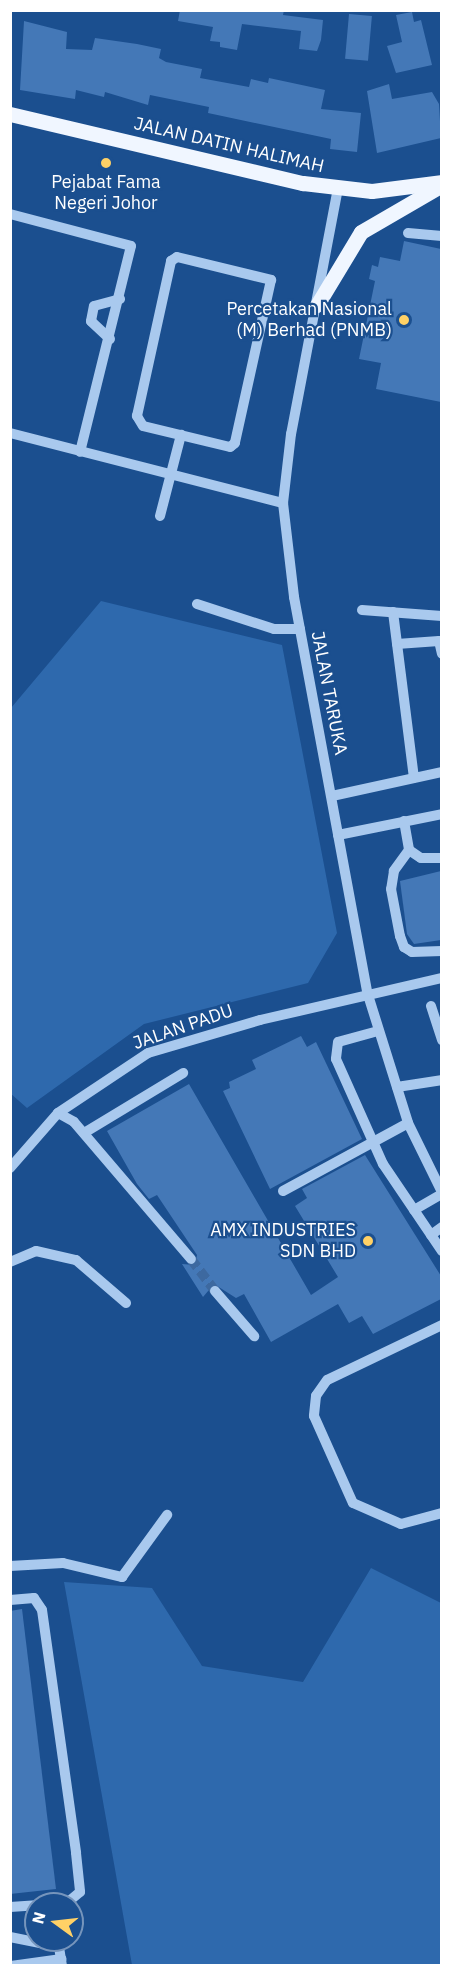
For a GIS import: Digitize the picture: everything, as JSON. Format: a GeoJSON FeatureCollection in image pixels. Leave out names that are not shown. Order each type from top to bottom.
{"type":"FeatureCollection","features":[{"type":"Feature","properties":{"kind":"main road","name":"JALAN DATIN HALIMAH"},"geometry":{"type":"LineString","coordinates":[[10,114],[338,188],[401,189],[441,183]]}},
{"type":"Feature","properties":{"kind":"main road"},"geometry":{"type":"LineString","coordinates":[[317,305],[361,232],[441,183]]}},
{"type":"Feature","properties":{"kind":"street","name":"JALAN TARUKA"},"geometry":{"type":"LineString","coordinates":[[338,188],[291,434],[283,503],[300,629],[368,995],[408,1123],[441,1193]]}},
{"type":"Feature","properties":{"kind":"street"},"geometry":{"type":"LineString","coordinates":[[10,214],[126,242],[132,254],[80,452]]}},
{"type":"Feature","properties":{"kind":"street"},"geometry":{"type":"LineString","coordinates":[[408,233],[441,236]]}},
{"type":"Feature","properties":{"kind":"street"},"geometry":{"type":"LineString","coordinates":[[173,258],[272,280],[235,443],[230,447],[181,435],[143,426],[137,416],[173,258]]}},
{"type":"Feature","properties":{"kind":"street"},"geometry":{"type":"LineString","coordinates":[[110,339],[91,321],[94,306],[120,299]]}},
{"type":"Feature","properties":{"kind":"street"},"geometry":{"type":"LineString","coordinates":[[10,433],[283,503]]}},
{"type":"Feature","properties":{"kind":"street"},"geometry":{"type":"LineString","coordinates":[[160,516],[181,435]]}},
{"type":"Feature","properties":{"kind":"street"},"geometry":{"type":"LineString","coordinates":[[197,604],[274,629],[300,629]]}},
{"type":"Feature","properties":{"kind":"street"},"geometry":{"type":"LineString","coordinates":[[362,610],[441,616]]}},
{"type":"Feature","properties":{"kind":"street"},"geometry":{"type":"LineString","coordinates":[[393,612],[414,778]]}},
{"type":"Feature","properties":{"kind":"street"},"geometry":{"type":"LineString","coordinates":[[397,644],[439,641],[441,654]]}},
{"type":"Feature","properties":{"kind":"street"},"geometry":{"type":"LineString","coordinates":[[332,796],[441,772]]}},
{"type":"Feature","properties":{"kind":"street"},"geometry":{"type":"LineString","coordinates":[[338,835],[441,814]]}},
{"type":"Feature","properties":{"kind":"street"},"geometry":{"type":"LineString","coordinates":[[404,821],[410,850],[421,858],[441,858]]}},
{"type":"Feature","properties":{"kind":"street"},"geometry":{"type":"LineString","coordinates":[[410,850],[394,872],[391,889],[400,936],[404,947],[412,952],[441,951]]}},
{"type":"Feature","properties":{"kind":"street","name":"JALAN PADU"},"geometry":{"type":"LineString","coordinates":[[10,1168],[57,1113],[148,1053],[260,1020],[441,978]]}},
{"type":"Feature","properties":{"kind":"street"},"geometry":{"type":"LineString","coordinates":[[431,1006],[441,1040]]}},
{"type":"Feature","properties":{"kind":"street"},"geometry":{"type":"LineString","coordinates":[[378,1031],[338,1042],[336,1050],[341,1077],[371,1141],[441,1251]]}},
{"type":"Feature","properties":{"kind":"street"},"geometry":{"type":"LineString","coordinates":[[84,1133],[183,1073]]}},
{"type":"Feature","properties":{"kind":"street"},"geometry":{"type":"LineString","coordinates":[[397,1087],[441,1080]]}},
{"type":"Feature","properties":{"kind":"street"},"geometry":{"type":"LineString","coordinates":[[57,1113],[84,1133],[191,1258]]}},
{"type":"Feature","properties":{"kind":"street"},"geometry":{"type":"LineString","coordinates":[[283,1191],[371,1141],[408,1123]]}},
{"type":"Feature","properties":{"kind":"street"},"geometry":{"type":"LineString","coordinates":[[414,1210],[441,1193]]}},
{"type":"Feature","properties":{"kind":"street"},"geometry":{"type":"LineString","coordinates":[[431,1235],[441,1227]]}},
{"type":"Feature","properties":{"kind":"street"},"geometry":{"type":"LineString","coordinates":[[10,1262],[36,1251],[76,1260],[126,1303]]}},
{"type":"Feature","properties":{"kind":"street"},"geometry":{"type":"LineString","coordinates":[[215,1291],[255,1336]]}},
{"type":"Feature","properties":{"kind":"street"},"geometry":{"type":"LineString","coordinates":[[441,1325],[327,1380],[316,1396],[314,1416],[353,1503],[401,1524],[441,1513]]}},
{"type":"Feature","properties":{"kind":"street"},"geometry":{"type":"LineString","coordinates":[[10,1566],[63,1563],[122,1577],[130,1573],[167,1515]]}},
{"type":"Feature","properties":{"kind":"street"},"geometry":{"type":"LineString","coordinates":[[10,1600],[34,1598],[42,1610],[80,1892]]}},
{"type":"Feature","properties":{"kind":"street"},"geometry":{"type":"LineString","coordinates":[[10,1937],[59,1947],[62,1962],[11,1965]]}},
{"type":"Feature","properties":{"kind":"shaded area"},"geometry":{"type":"Polygon","coordinates":[[[101,601],[282,645],[337,933],[308,983],[144,1024],[27,1108],[10,1093],[11,708],[101,601]]]}},
{"type":"Feature","properties":{"kind":"shaded area"},"geometry":{"type":"Polygon","coordinates":[[[371,1568],[441,1603],[441,1965],[132,1965],[64,1582],[152,1588],[202,1666],[303,1682],[371,1568]]]}},
{"type":"Feature","properties":{"kind":"building"},"geometry":{"type":"Polygon","coordinates":[[[180,10],[284,10],[283,15],[323,20],[321,40],[317,51],[299,49],[301,31],[242,24],[237,50],[220,47],[220,42],[210,41],[213,27],[178,21],[180,10]]]}},
{"type":"Feature","properties":{"kind":"building"},"geometry":{"type":"Polygon","coordinates":[[[412,12],[414,22],[421,20],[432,65],[396,73],[387,46],[402,42],[396,15],[412,12]]]}},
{"type":"Feature","properties":{"kind":"building"},"geometry":{"type":"Polygon","coordinates":[[[349,14],[372,16],[368,61],[345,59],[349,14]]]}},
{"type":"Feature","properties":{"kind":"building"},"geometry":{"type":"Polygon","coordinates":[[[24,21],[67,32],[66,49],[92,50],[95,38],[137,44],[161,49],[159,58],[166,62],[202,69],[200,78],[249,87],[251,79],[268,83],[269,78],[325,90],[321,109],[361,113],[357,152],[330,149],[331,139],[208,113],[209,107],[150,95],[148,105],[105,92],[104,97],[76,90],[75,99],[20,90],[24,21]]]}},
{"type":"Feature","properties":{"kind":"building"},"geometry":{"type":"Polygon","coordinates":[[[389,84],[392,99],[432,92],[439,104],[441,138],[377,153],[367,91],[389,84]]]}},
{"type":"Feature","properties":{"kind":"building","name":"Percetakan Nasional (M) Berhad (PNMB)"},"geometry":{"type":"Polygon","coordinates":[[[404,241],[441,249],[441,402],[376,389],[381,363],[359,359],[375,281],[369,279],[372,265],[378,267],[380,257],[400,261],[404,241]]]}},
{"type":"Feature","properties":{"kind":"building"},"geometry":{"type":"Polygon","coordinates":[[[441,871],[441,940],[414,944],[407,934],[400,881],[441,871]]]}},
{"type":"Feature","properties":{"kind":"building"},"geometry":{"type":"Polygon","coordinates":[[[301,1036],[307,1047],[316,1042],[362,1139],[270,1189],[223,1091],[230,1088],[229,1082],[256,1069],[252,1060],[301,1036]]]}},
{"type":"Feature","properties":{"kind":"building"},"geometry":{"type":"Polygon","coordinates":[[[189,1084],[311,1295],[338,1277],[295,1206],[307,1198],[302,1189],[365,1155],[441,1276],[441,1299],[373,1334],[362,1316],[349,1323],[338,1304],[271,1342],[244,1294],[236,1298],[214,1284],[203,1297],[182,1264],[195,1265],[197,1255],[157,1195],[149,1199],[137,1184],[107,1131],[189,1084]]]}},
{"type":"Feature","properties":{"kind":"building"},"geometry":{"type":"Polygon","coordinates":[[[22,1609],[56,1889],[10,1894],[10,1611],[22,1609]]]}},
{"type":"Feature","properties":{"kind":"tunnel"},"geometry":{"type":"LineString","coordinates":[[191,1259],[215,1291]]}},
{"type":"Feature","properties":{"kind":"place","name":"Pejabat Fama Negeri Johor"},"geometry":{"type":"Point","coordinates":[106,163]}},
{"type":"Feature","properties":{"kind":"place","name":"Percetakan Nasional (M) Berhad (PNMB)"},"geometry":{"type":"Point","coordinates":[404,320]}},
{"type":"Feature","properties":{"kind":"place","name":"AMX INDUSTRIES SDN BHD"},"geometry":{"type":"Point","coordinates":[368,1241]}}]}
